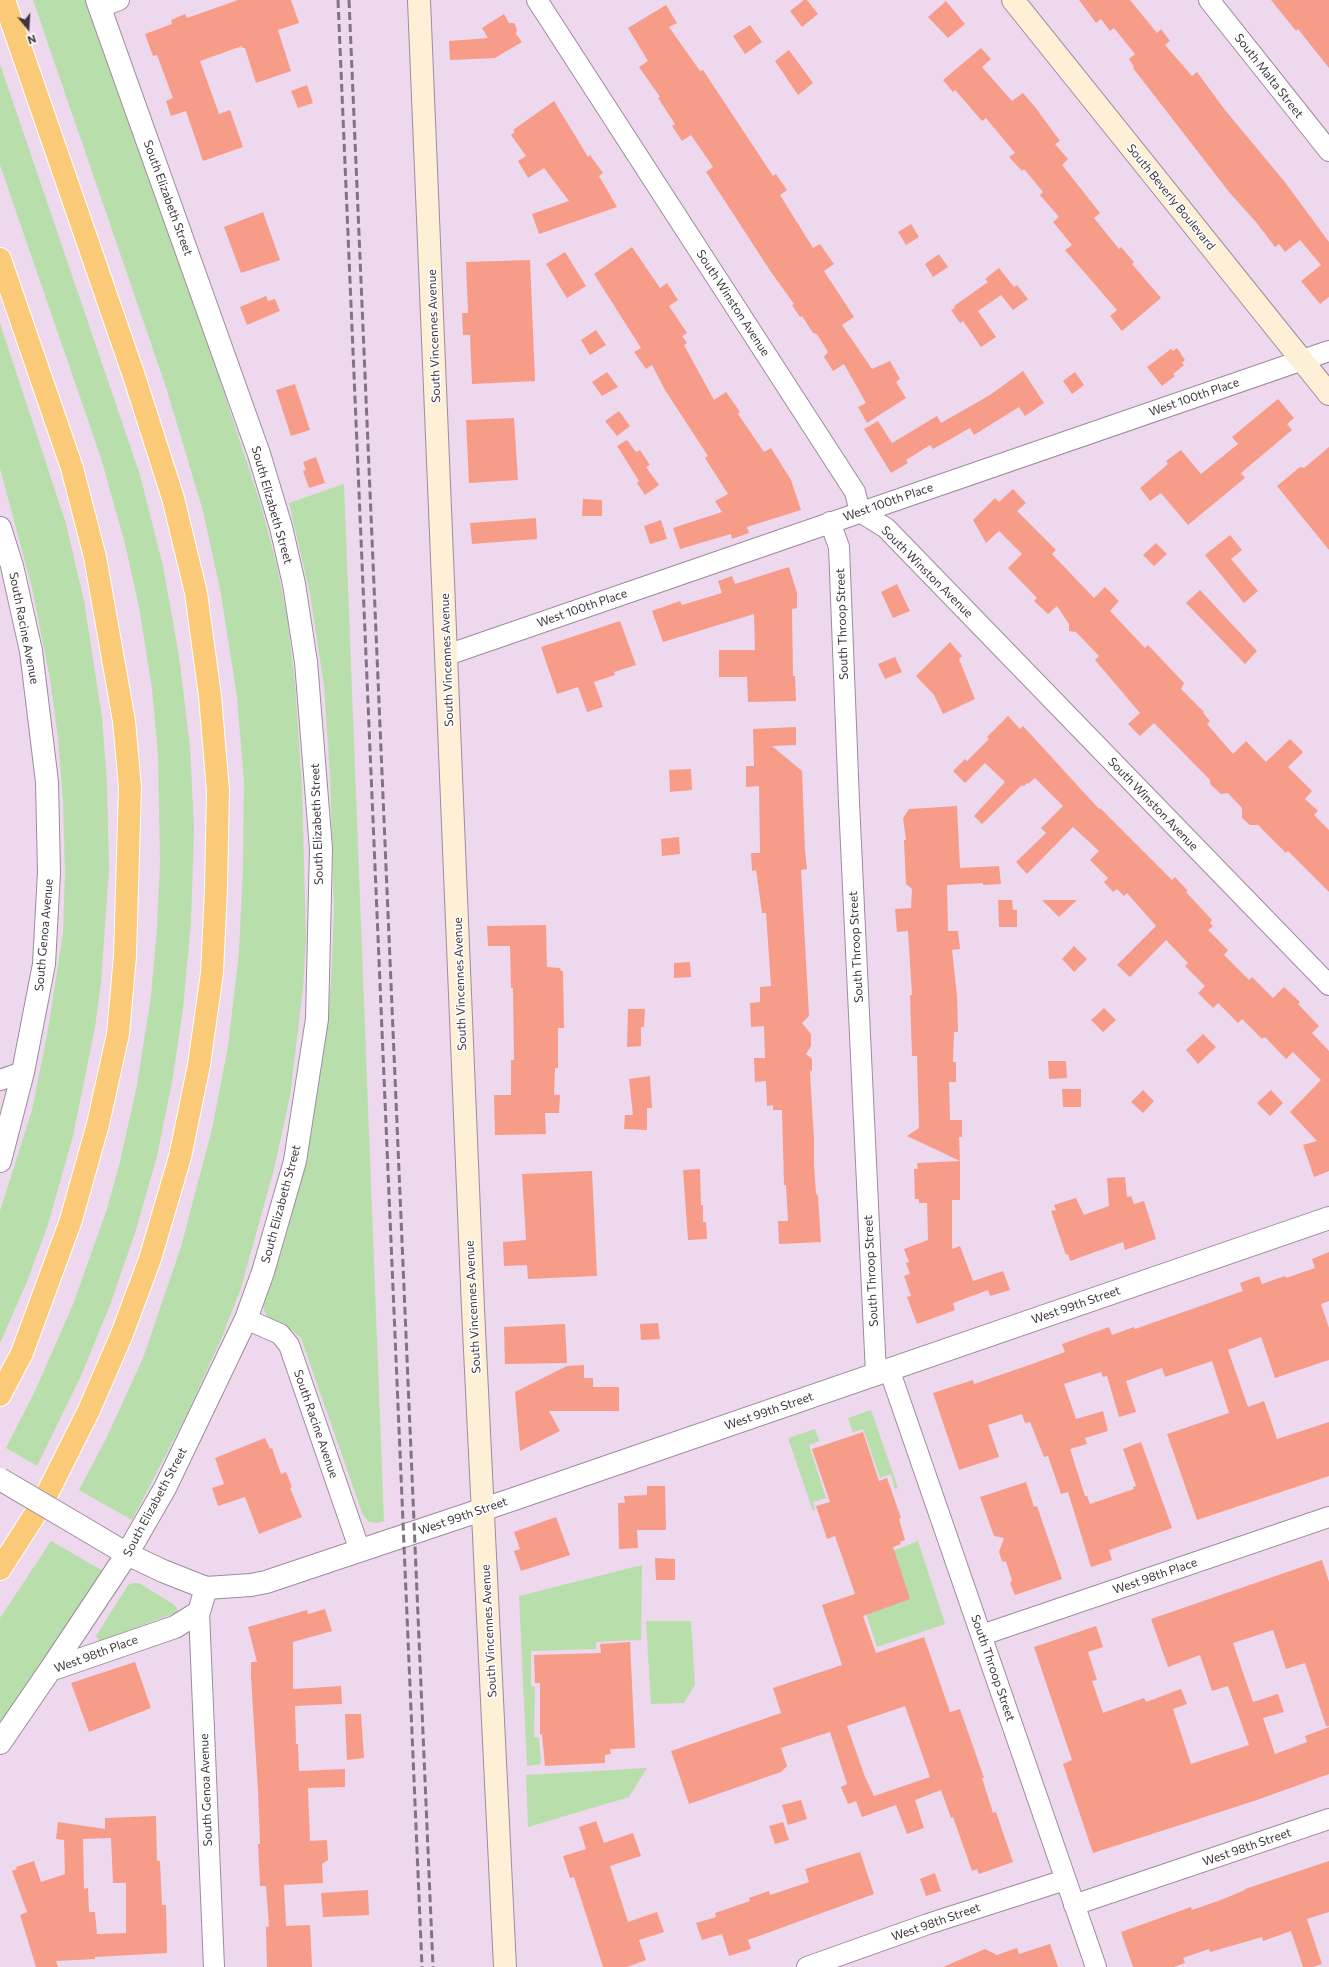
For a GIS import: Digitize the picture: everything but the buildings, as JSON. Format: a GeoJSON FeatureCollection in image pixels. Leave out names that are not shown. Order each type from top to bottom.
{"type":"FeatureCollection","features":[{"type":"Feature","properties":{"kind":"highway"},"geometry":{"type":"LineString","coordinates":[[0,1569],[43,1502],[89,1410],[122,1334],[150,1259],[180,1156],[199,1065],[212,973],[218,791],[210,696],[196,592],[172,498],[134,376],[4,0]]}},
{"type":"Feature","properties":{"kind":"highway"},"geometry":{"type":"LineString","coordinates":[[0,259],[72,468],[95,557],[124,721],[130,787],[125,956],[118,1034],[98,1124],[71,1220],[22,1353],[0,1394]]}},
{"type":"Feature","properties":{"kind":"main road","name":"South Vincennes Avenue"},"geometry":{"type":"LineString","coordinates":[[419,0],[447,655],[472,1302],[484,1509],[506,1967]]}},
{"type":"Feature","properties":{"kind":"main road","name":"South Beverly Boulevard"},"geometry":{"type":"LineString","coordinates":[[1013,0],[1329,394]]}},
{"type":"Feature","properties":{"kind":"street","name":"South Winston Avenue"},"geometry":{"type":"LineString","coordinates":[[537,0],[855,492],[860,512],[886,528],[1329,985]]}},
{"type":"Feature","properties":{"kind":"street","name":"South Malta Street"},"geometry":{"type":"LineString","coordinates":[[1209,0],[1329,151]]}},
{"type":"Feature","properties":{"kind":"street","name":"South Elizabeth Street"},"geometry":{"type":"LineString","coordinates":[[50,1670],[127,1554],[165,1488],[246,1319],[263,1272],[295,1161],[317,1020],[321,850],[306,662],[294,584],[281,527],[259,454],[106,2]]}},
{"type":"Feature","properties":{"kind":"street","name":"West 100th Place"},"geometry":{"type":"LineString","coordinates":[[447,655],[1329,350]]}},
{"type":"Feature","properties":{"kind":"street","name":"South Throop Street"},"geometry":{"type":"LineString","coordinates":[[830,522],[839,547],[849,810],[883,1372],[982,1636],[1096,1967]]}},
{"type":"Feature","properties":{"kind":"street","name":"South Racine Avenue"},"geometry":{"type":"LineString","coordinates":[[0,528],[12,566],[31,651],[38,706]]}},
{"type":"Feature","properties":{"kind":"street","name":"South Genoa Avenue"},"geometry":{"type":"LineString","coordinates":[[0,1161],[24,1072],[44,964],[49,872],[47,782],[38,706]]}},
{"type":"Feature","properties":{"kind":"street"},"geometry":{"type":"LineString","coordinates":[[0,1080],[24,1072]]}},
{"type":"Feature","properties":{"kind":"street","name":"West 99th Street"},"geometry":{"type":"LineString","coordinates":[[206,1588],[251,1585],[266,1582],[484,1509],[1329,1218]]}},
{"type":"Feature","properties":{"kind":"street","name":"South Racine Avenue"},"geometry":{"type":"LineString","coordinates":[[246,1319],[280,1334],[289,1345],[360,1551]]}},
{"type":"Feature","properties":{"kind":"street"},"geometry":{"type":"LineString","coordinates":[[0,1480],[127,1554],[163,1571],[206,1588],[199,1612]]}},
{"type":"Feature","properties":{"kind":"street","name":"West 98th Place"},"geometry":{"type":"LineString","coordinates":[[982,1636],[1329,1517]]}},
{"type":"Feature","properties":{"kind":"street","name":"South Genoa Avenue"},"geometry":{"type":"LineString","coordinates":[[199,1612],[214,1967]]}},
{"type":"Feature","properties":{"kind":"street","name":"West 98th Place"},"geometry":{"type":"LineString","coordinates":[[0,1743],[50,1670],[175,1627],[199,1612]]}},
{"type":"Feature","properties":{"kind":"street","name":"West 98th Street"},"geometry":{"type":"LineString","coordinates":[[1074,1906],[1329,1819]]}},
{"type":"Feature","properties":{"kind":"street","name":"West 98th Street"},"geometry":{"type":"LineString","coordinates":[[807,1967],[928,1924],[1065,1880]]}},
{"type":"Feature","properties":{"kind":"green space"},"geometry":{"type":"Polygon","coordinates":[[[33,0],[88,0],[206,337],[262,509],[277,566],[287,616],[295,684],[302,787],[306,938],[303,989],[290,1096],[274,1169],[241,1288],[222,1337],[186,1416],[132,1520],[79,1490],[106,1439],[143,1358],[181,1247],[212,1129],[228,1047],[239,952],[243,869],[244,782],[237,697],[221,594],[203,511],[166,387],[33,0]]]}},
{"type":"Feature","properties":{"kind":"green space"},"geometry":{"type":"Polygon","coordinates":[[[0,64],[140,475],[163,566],[179,656],[190,747],[194,829],[191,922],[183,1009],[172,1082],[157,1156],[135,1233],[110,1305],[80,1378],[37,1466],[6,1448],[36,1389],[74,1302],[107,1209],[120,1162],[137,1085],[151,996],[157,928],[160,863],[158,754],[152,689],[139,607],[125,544],[101,458],[0,165],[0,64]]]}},
{"type":"Feature","properties":{"kind":"green space"},"geometry":{"type":"Polygon","coordinates":[[[0,323],[66,524],[84,601],[102,718],[107,782],[109,870],[101,983],[95,1027],[73,1136],[47,1228],[26,1284],[0,1343],[0,1211],[32,1110],[47,1035],[63,934],[65,873],[63,800],[58,738],[50,679],[32,588],[0,468],[0,323]]]}},
{"type":"Feature","properties":{"kind":"green space"},"geometry":{"type":"Polygon","coordinates":[[[344,484],[384,1521],[377,1523],[369,1522],[363,1515],[301,1338],[293,1331],[267,1317],[263,1307],[266,1293],[282,1251],[298,1189],[312,1124],[326,1036],[331,983],[334,910],[330,775],[324,686],[310,594],[289,503],[344,484]]]}},
{"type":"Feature","properties":{"kind":"green space"},"geometry":{"type":"Polygon","coordinates":[[[871,1410],[898,1488],[895,1489],[891,1474],[880,1478],[863,1429],[853,1432],[848,1418],[871,1410]]]}},
{"type":"Feature","properties":{"kind":"green space"},"geometry":{"type":"Polygon","coordinates":[[[815,1429],[819,1441],[809,1445],[826,1498],[813,1502],[815,1510],[813,1511],[788,1438],[815,1429]]]}},
{"type":"Feature","properties":{"kind":"green space"},"geometry":{"type":"Polygon","coordinates":[[[51,1541],[103,1571],[47,1657],[0,1722],[0,1618],[51,1541]]]}},
{"type":"Feature","properties":{"kind":"green space"},"geometry":{"type":"Polygon","coordinates":[[[918,1541],[945,1624],[877,1647],[851,1567],[918,1541]]]}},
{"type":"Feature","properties":{"kind":"green space"},"geometry":{"type":"Polygon","coordinates":[[[642,1565],[641,1640],[596,1642],[596,1649],[531,1651],[531,1686],[535,1687],[534,1737],[539,1738],[541,1764],[527,1766],[519,1596],[642,1565]]]}},
{"type":"Feature","properties":{"kind":"green space"},"geometry":{"type":"Polygon","coordinates":[[[139,1583],[173,1604],[177,1608],[178,1612],[99,1641],[96,1636],[128,1585],[139,1583]]]}},
{"type":"Feature","properties":{"kind":"green space"},"geometry":{"type":"Polygon","coordinates":[[[646,1621],[691,1621],[695,1685],[684,1703],[651,1704],[646,1621]]]}},
{"type":"Feature","properties":{"kind":"green space"},"geometry":{"type":"Polygon","coordinates":[[[647,1768],[629,1797],[528,1827],[526,1775],[647,1768]]]}},
{"type":"Feature","properties":{"kind":"railway"},"geometry":{"type":"LineString","coordinates":[[338,0],[422,1967]]}},
{"type":"Feature","properties":{"kind":"railway"},"geometry":{"type":"LineString","coordinates":[[349,0],[433,1967]]}}]}
